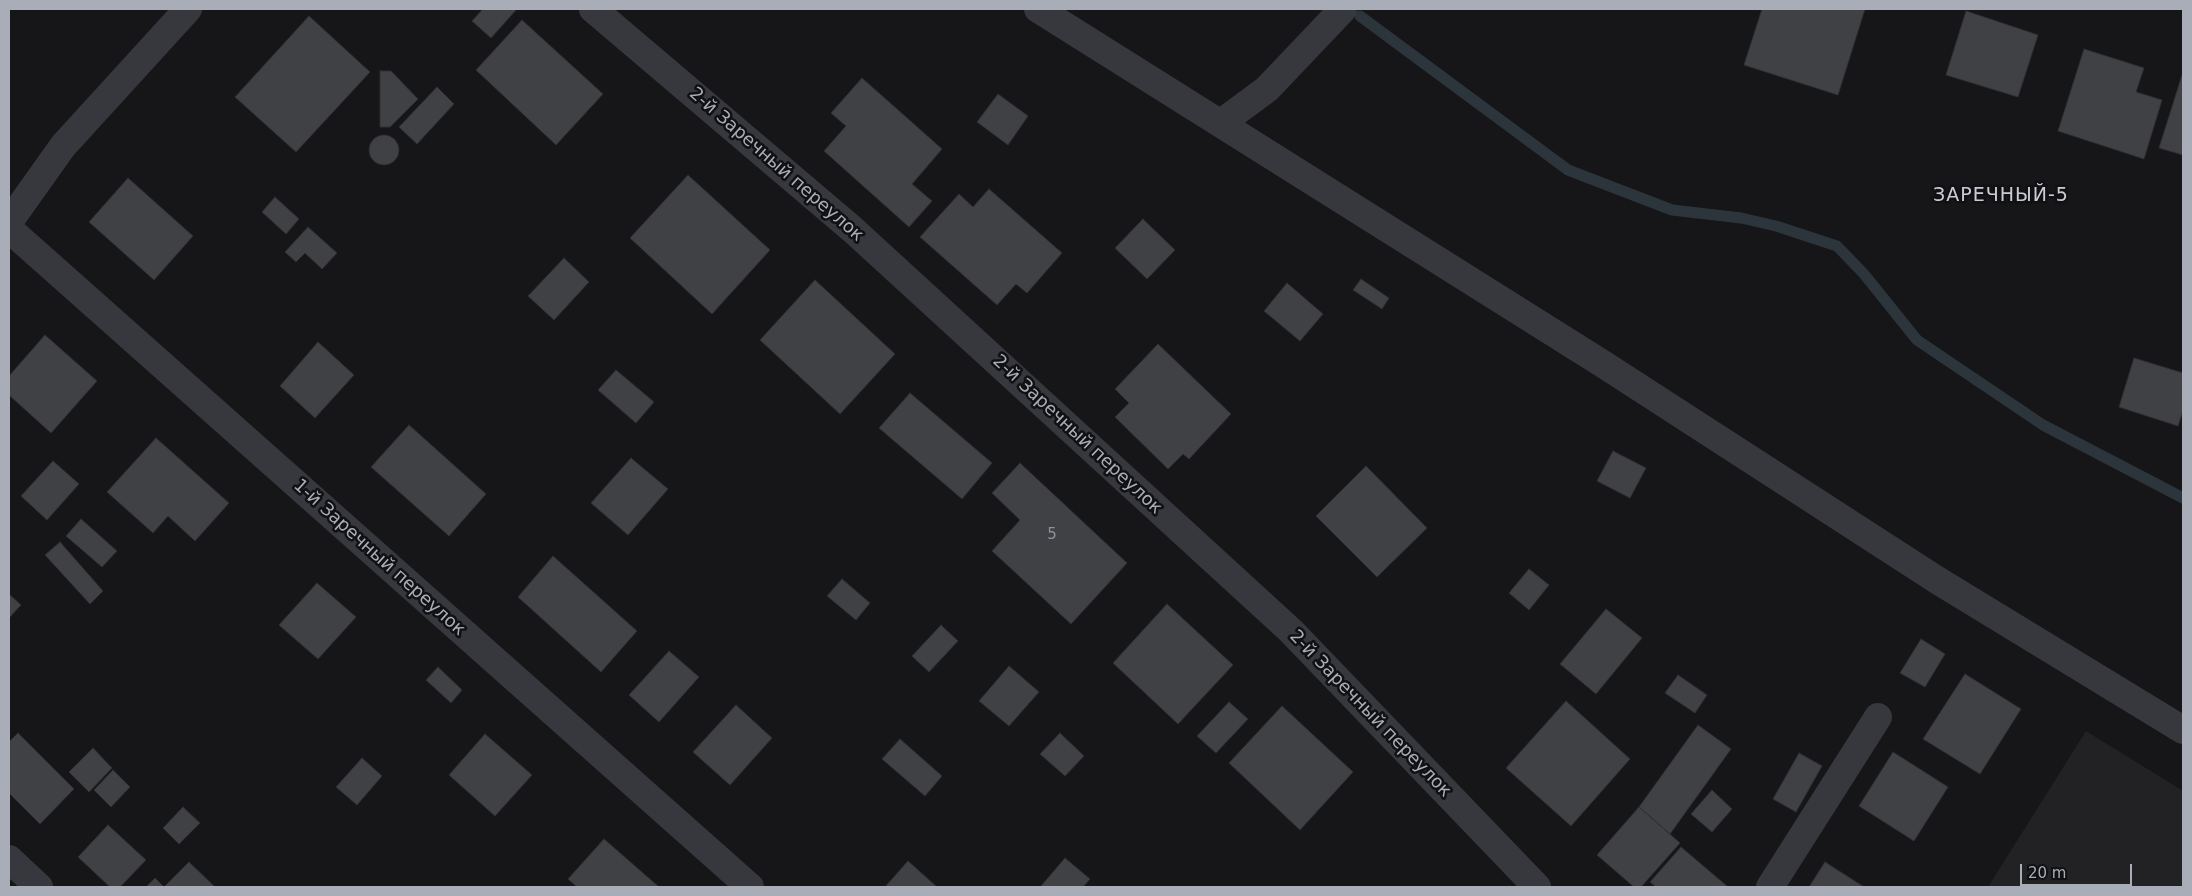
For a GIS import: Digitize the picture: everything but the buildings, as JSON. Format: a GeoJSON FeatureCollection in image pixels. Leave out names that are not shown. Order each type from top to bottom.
{"type":"FeatureCollection","features":[{"type":"Feature","properties":{"kind":"street"},"geometry":{"type":"LineString","coordinates":[[9,222],[63,146],[188,9]]}},
{"type":"Feature","properties":{"kind":"street","name":"2-й Заречный переулок"},"geometry":{"type":"LineString","coordinates":[[593,9],[852,229],[1291,631],[1537,887]]}},
{"type":"Feature","properties":{"kind":"street"},"geometry":{"type":"LineString","coordinates":[[1038,9],[1603,364],[1936,580],[2183,730]]}},
{"type":"Feature","properties":{"kind":"street"},"geometry":{"type":"LineString","coordinates":[[1221,123],[1267,89],[1343,9]]}},
{"type":"Feature","properties":{"kind":"street","name":"1-й Заречный переулок"},"geometry":{"type":"LineString","coordinates":[[9,229],[750,887]]}},
{"type":"Feature","properties":{"kind":"street"},"geometry":{"type":"LineString","coordinates":[[1770,887],[1878,716]]}},
{"type":"Feature","properties":{"kind":"street"},"geometry":{"type":"LineString","coordinates":[[9,859],[39,887]]}},
{"type":"Feature","properties":{"kind":"shaded area"},"geometry":{"type":"Polygon","coordinates":[[[2086,731],[2183,791],[2183,887],[1988,887],[2086,731]]]}},
{"type":"Feature","properties":{"kind":"waterway"},"geometry":{"type":"LineString","coordinates":[[1360,16],[1568,170],[1672,210],[1741,218],[1776,226],[1837,246],[1864,274],[1917,340],[2043,425],[2183,498]]}},
{"type":"Feature","properties":{"kind":"district","name":"ЗАРЕЧНЫЙ-5"},"geometry":{"type":"Point","coordinates":[2001,196]}}]}
